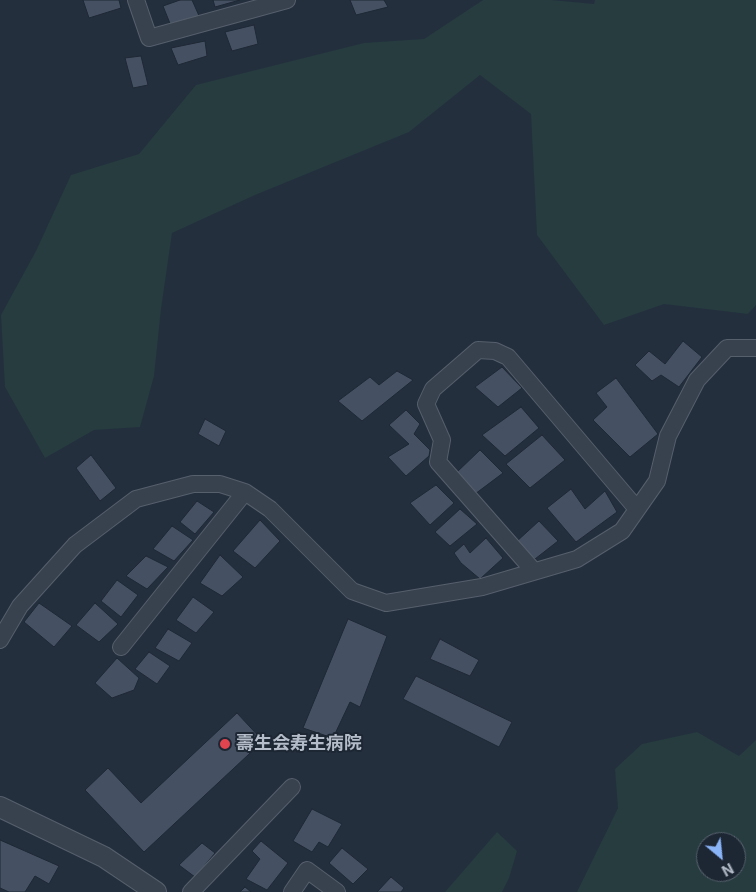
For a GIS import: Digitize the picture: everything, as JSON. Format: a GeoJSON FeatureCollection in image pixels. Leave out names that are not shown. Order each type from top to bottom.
{"type":"FeatureCollection","features":[{"type":"Feature","properties":{"kind":"street"},"geometry":{"type":"LineString","coordinates":[[136,0],[148,38],[286,0]]}},
{"type":"Feature","properties":{"kind":"street"},"geometry":{"type":"LineString","coordinates":[[0,640],[20,606],[76,545],[136,499],[193,484],[220,484],[245,492],[270,509],[352,591],[386,604],[482,587],[533,570],[576,559],[622,531],[657,481],[668,436],[697,380],[727,348],[756,348]]}},
{"type":"Feature","properties":{"kind":"street"},"geometry":{"type":"LineString","coordinates":[[533,570],[438,462],[442,440],[426,404],[433,389],[478,350],[495,351],[508,357],[638,509]]}},
{"type":"Feature","properties":{"kind":"street"},"geometry":{"type":"LineString","coordinates":[[121,647],[245,492]]}},
{"type":"Feature","properties":{"kind":"street"},"geometry":{"type":"LineString","coordinates":[[191,892],[292,787]]}},
{"type":"Feature","properties":{"kind":"street"},"geometry":{"type":"LineString","coordinates":[[0,808],[104,857],[156,892]]}},
{"type":"Feature","properties":{"kind":"street"},"geometry":{"type":"LineString","coordinates":[[292,892],[307,870],[337,892]]}},
{"type":"Feature","properties":{"kind":"green space"},"geometry":{"type":"Polygon","coordinates":[[[483,0],[551,0],[594,4],[595,0],[756,0],[756,305],[748,314],[664,304],[604,325],[537,235],[531,114],[480,75],[409,132],[255,195],[172,233],[154,376],[140,427],[94,430],[45,458],[5,387],[1,315],[36,251],[71,175],[139,154],[196,85],[364,43],[424,39],[483,0]]]}},
{"type":"Feature","properties":{"kind":"green space"},"geometry":{"type":"Polygon","coordinates":[[[697,732],[739,756],[756,740],[756,892],[577,892],[618,808],[615,769],[642,744],[697,732]]]}},
{"type":"Feature","properties":{"kind":"green space"},"geometry":{"type":"Polygon","coordinates":[[[497,832],[517,851],[509,878],[502,892],[445,892],[497,832]]]}},
{"type":"Feature","properties":{"kind":"building"},"geometry":{"type":"Polygon","coordinates":[[[83,0],[119,0],[121,8],[89,18],[83,0]]]}},
{"type":"Feature","properties":{"kind":"building"},"geometry":{"type":"Polygon","coordinates":[[[180,0],[192,0],[200,18],[171,26],[163,6],[180,0]]]}},
{"type":"Feature","properties":{"kind":"building"},"geometry":{"type":"Polygon","coordinates":[[[213,0],[240,0],[215,7],[213,0]]]}},
{"type":"Feature","properties":{"kind":"building"},"geometry":{"type":"Polygon","coordinates":[[[350,0],[384,0],[388,7],[356,15],[350,0]]]}},
{"type":"Feature","properties":{"kind":"building"},"geometry":{"type":"Polygon","coordinates":[[[254,25],[258,44],[232,51],[225,32],[254,25]]]}},
{"type":"Feature","properties":{"kind":"building"},"geometry":{"type":"Polygon","coordinates":[[[205,41],[207,56],[178,65],[171,48],[205,41]]]}},
{"type":"Feature","properties":{"kind":"building"},"geometry":{"type":"Polygon","coordinates":[[[141,56],[148,85],[133,88],[125,58],[141,56]]]}},
{"type":"Feature","properties":{"kind":"building"},"geometry":{"type":"Polygon","coordinates":[[[683,341],[702,357],[679,387],[661,375],[652,381],[635,365],[649,351],[665,364],[683,341]]]}},
{"type":"Feature","properties":{"kind":"building"},"geometry":{"type":"Polygon","coordinates":[[[502,367],[522,388],[498,407],[475,387],[502,367]]]}},
{"type":"Feature","properties":{"kind":"building"},"geometry":{"type":"Polygon","coordinates":[[[397,371],[413,380],[362,421],[338,401],[370,377],[379,385],[397,371]]]}},
{"type":"Feature","properties":{"kind":"building"},"geometry":{"type":"Polygon","coordinates":[[[616,378],[658,434],[630,457],[593,420],[607,407],[596,393],[616,378]]]}},
{"type":"Feature","properties":{"kind":"building"},"geometry":{"type":"Polygon","coordinates":[[[521,407],[539,428],[505,456],[482,435],[521,407]]]}},
{"type":"Feature","properties":{"kind":"building"},"geometry":{"type":"Polygon","coordinates":[[[406,410],[420,424],[414,434],[430,450],[429,456],[406,476],[388,457],[409,444],[389,425],[406,410]]]}},
{"type":"Feature","properties":{"kind":"building"},"geometry":{"type":"Polygon","coordinates":[[[205,419],[226,431],[219,446],[198,434],[205,419]]]}},
{"type":"Feature","properties":{"kind":"building"},"geometry":{"type":"Polygon","coordinates":[[[542,435],[565,460],[530,488],[506,464],[542,435]]]}},
{"type":"Feature","properties":{"kind":"building"},"geometry":{"type":"Polygon","coordinates":[[[480,450],[503,473],[475,494],[456,473],[480,450]]]}},
{"type":"Feature","properties":{"kind":"building"},"geometry":{"type":"Polygon","coordinates":[[[91,455],[116,488],[100,501],[76,468],[91,455]]]}},
{"type":"Feature","properties":{"kind":"building"},"geometry":{"type":"Polygon","coordinates":[[[436,485],[454,503],[430,525],[410,503],[436,485]]]}},
{"type":"Feature","properties":{"kind":"building"},"geometry":{"type":"Polygon","coordinates":[[[571,489],[585,509],[605,491],[617,512],[576,542],[547,508],[571,489]]]}},
{"type":"Feature","properties":{"kind":"building"},"geometry":{"type":"Polygon","coordinates":[[[197,501],[214,512],[195,534],[180,522],[197,501]]]}},
{"type":"Feature","properties":{"kind":"building"},"geometry":{"type":"Polygon","coordinates":[[[460,509],[477,524],[450,546],[435,532],[460,509]]]}},
{"type":"Feature","properties":{"kind":"building"},"geometry":{"type":"Polygon","coordinates":[[[260,520],[280,541],[255,568],[233,551],[260,520]]]}},
{"type":"Feature","properties":{"kind":"building"},"geometry":{"type":"Polygon","coordinates":[[[539,521],[558,541],[535,559],[516,542],[539,521]]]}},
{"type":"Feature","properties":{"kind":"building"},"geometry":{"type":"Polygon","coordinates":[[[172,526],[193,540],[174,561],[153,549],[172,526]]]}},
{"type":"Feature","properties":{"kind":"building"},"geometry":{"type":"Polygon","coordinates":[[[486,538],[503,558],[480,579],[461,563],[454,553],[464,544],[470,553],[486,538]]]}},
{"type":"Feature","properties":{"kind":"building"},"geometry":{"type":"Polygon","coordinates":[[[220,555],[243,577],[222,596],[200,583],[220,555]]]}},
{"type":"Feature","properties":{"kind":"building"},"geometry":{"type":"Polygon","coordinates":[[[146,556],[168,567],[147,589],[126,576],[146,556]]]}},
{"type":"Feature","properties":{"kind":"building"},"geometry":{"type":"Polygon","coordinates":[[[117,580],[138,595],[121,617],[101,601],[117,580]]]}},
{"type":"Feature","properties":{"kind":"building"},"geometry":{"type":"Polygon","coordinates":[[[193,597],[214,612],[196,633],[176,620],[193,597]]]}},
{"type":"Feature","properties":{"kind":"building"},"geometry":{"type":"Polygon","coordinates":[[[39,603],[72,626],[54,647],[24,622],[39,603]]]}},
{"type":"Feature","properties":{"kind":"building"},"geometry":{"type":"Polygon","coordinates":[[[95,603],[118,624],[99,642],[76,625],[95,603]]]}},
{"type":"Feature","properties":{"kind":"building"},"geometry":{"type":"Polygon","coordinates":[[[348,619],[387,636],[360,707],[350,702],[333,738],[303,728],[348,619]]]}},
{"type":"Feature","properties":{"kind":"building"},"geometry":{"type":"Polygon","coordinates":[[[168,629],[192,643],[179,661],[155,648],[168,629]]]}},
{"type":"Feature","properties":{"kind":"building"},"geometry":{"type":"Polygon","coordinates":[[[440,639],[479,660],[470,676],[430,659],[440,639]]]}},
{"type":"Feature","properties":{"kind":"building"},"geometry":{"type":"Polygon","coordinates":[[[149,652],[170,666],[157,684],[135,669],[149,652]]]}},
{"type":"Feature","properties":{"kind":"building"},"geometry":{"type":"Polygon","coordinates":[[[117,658],[139,678],[134,690],[112,698],[95,683],[117,658]]]}},
{"type":"Feature","properties":{"kind":"building"},"geometry":{"type":"Polygon","coordinates":[[[416,676],[512,722],[499,747],[403,699],[416,676]]]}},
{"type":"Feature","properties":{"kind":"building"},"geometry":{"type":"Polygon","coordinates":[[[237,713],[263,741],[144,852],[85,790],[108,768],[141,803],[237,713]]]}},
{"type":"Feature","properties":{"kind":"building"},"geometry":{"type":"Polygon","coordinates":[[[312,809],[342,824],[328,847],[319,842],[312,852],[293,841],[312,809]]]}},
{"type":"Feature","properties":{"kind":"building"},"geometry":{"type":"Polygon","coordinates":[[[0,840],[59,866],[49,884],[35,876],[25,892],[9,892],[0,888],[0,840]]]}},
{"type":"Feature","properties":{"kind":"building"},"geometry":{"type":"Polygon","coordinates":[[[261,841],[288,863],[267,890],[246,879],[260,859],[252,851],[261,841]]]}},
{"type":"Feature","properties":{"kind":"building"},"geometry":{"type":"Polygon","coordinates":[[[202,843],[215,853],[195,877],[179,865],[202,843]]]}},
{"type":"Feature","properties":{"kind":"building"},"geometry":{"type":"Polygon","coordinates":[[[342,848],[368,869],[353,884],[329,863],[342,848]]]}},
{"type":"Feature","properties":{"kind":"building"},"geometry":{"type":"Polygon","coordinates":[[[391,877],[404,888],[401,892],[377,892],[391,877]]]}},
{"type":"Feature","properties":{"kind":"building"},"geometry":{"type":"Polygon","coordinates":[[[245,887],[251,892],[240,892],[245,887]]]}},
{"type":"Feature","properties":{"kind":"place","name":"壽生会寿生病院"},"geometry":{"type":"Point","coordinates":[225,744]}}]}
